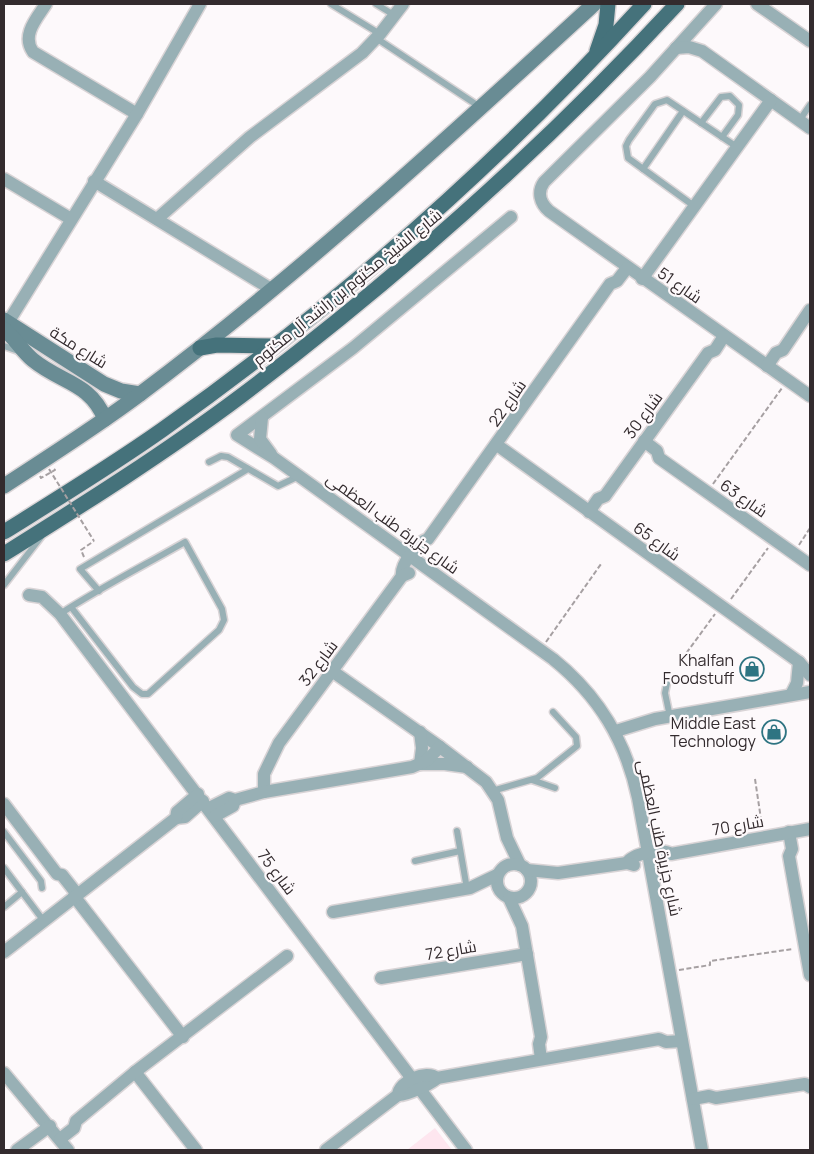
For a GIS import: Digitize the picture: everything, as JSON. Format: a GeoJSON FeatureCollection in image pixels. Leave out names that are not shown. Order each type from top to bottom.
{"type":"FeatureCollection","features":[{"type":"Feature","properties":{"kind":"main road"},"geometry":{"type":"LineString","coordinates":[[596,55],[606,25],[608,4]]}},
{"type":"Feature","properties":{"kind":"main road","name":"شارع الشيخ مكتوم بن راشد آل مكتوم"},"geometry":{"type":"LineString","coordinates":[[4,532],[162,430],[312,316],[432,214],[500,151],[644,4]]}},
{"type":"Feature","properties":{"kind":"main road","name":"شارع الشيخ مكتوم بن راشد آل مكتوم"},"geometry":{"type":"LineString","coordinates":[[4,554],[175,444],[233,402],[376,290],[511,171],[583,101],[677,4]]}},
{"type":"Feature","properties":{"kind":"main road"},"geometry":{"type":"LineString","coordinates":[[200,348],[217,345],[274,346]]}},
{"type":"Feature","properties":{"kind":"street"},"geometry":{"type":"LineString","coordinates":[[46,4],[29,34],[29,44],[33,52],[137,114]]}},
{"type":"Feature","properties":{"kind":"street"},"geometry":{"type":"LineString","coordinates":[[105,419],[99,405],[90,394],[41,366],[24,352],[5,326],[137,114],[200,4]]}},
{"type":"Feature","properties":{"kind":"street"},"geometry":{"type":"LineString","coordinates":[[157,219],[244,142],[362,53],[403,4]]}},
{"type":"Feature","properties":{"kind":"street"},"geometry":{"type":"LineString","coordinates":[[4,486],[105,419],[200,348],[481,108],[594,4]]}},
{"type":"Feature","properties":{"kind":"street"},"geometry":{"type":"LineString","coordinates":[[676,48],[716,4]]}},
{"type":"Feature","properties":{"kind":"street"},"geometry":{"type":"LineString","coordinates":[[757,4],[810,41]]}},
{"type":"Feature","properties":{"kind":"street"},"geometry":{"type":"LineString","coordinates":[[695,29],[696,41],[702,51]]}},
{"type":"Feature","properties":{"kind":"street"},"geometry":{"type":"LineString","coordinates":[[676,48],[690,47],[702,51],[810,128]]}},
{"type":"Feature","properties":{"kind":"street","name":"شارع 51"},"geometry":{"type":"LineString","coordinates":[[676,48],[544,182],[540,193],[543,205],[642,279],[810,396]]}},
{"type":"Feature","properties":{"kind":"street"},"geometry":{"type":"LineString","coordinates":[[642,279],[771,100]]}},
{"type":"Feature","properties":{"kind":"street"},"geometry":{"type":"LineString","coordinates":[[4,179],[71,219]]}},
{"type":"Feature","properties":{"kind":"street"},"geometry":{"type":"LineString","coordinates":[[94,181],[270,289]]}},
{"type":"Feature","properties":{"kind":"street"},"geometry":{"type":"LineString","coordinates":[[262,418],[353,348],[511,217]]}},
{"type":"Feature","properties":{"kind":"street","name":"شارع 22"},"geometry":{"type":"LineString","coordinates":[[415,558],[421,542],[428,539],[497,445],[610,284],[617,281],[623,265]]}},
{"type":"Feature","properties":{"kind":"street"},"geometry":{"type":"LineString","coordinates":[[770,368],[783,357],[783,350],[810,310]]}},
{"type":"Feature","properties":{"kind":"street","name":"شارع مكة"},"geometry":{"type":"LineString","coordinates":[[5,326],[104,384],[120,391],[140,394]]}},
{"type":"Feature","properties":{"kind":"street","name":"شارع 30"},"geometry":{"type":"LineString","coordinates":[[592,514],[605,503],[605,496],[708,353],[715,350],[721,334]]}},
{"type":"Feature","properties":{"kind":"street","name":"شارع جزيرة طنب العظمى"},"geometry":{"type":"LineString","coordinates":[[262,418],[237,435],[274,458],[415,558],[565,668],[586,689],[616,731],[634,780],[702,1150]]}},
{"type":"Feature","properties":{"kind":"street","name":"شارع جزيرة طنب العظمى"},"geometry":{"type":"LineString","coordinates":[[262,418],[260,439],[274,458]]}},
{"type":"Feature","properties":{"kind":"street","name":"شارع 65"},"geometry":{"type":"LineString","coordinates":[[497,445],[806,668],[791,695]]}},
{"type":"Feature","properties":{"kind":"street","name":"شارع 63"},"geometry":{"type":"LineString","coordinates":[[641,445],[652,458],[660,458],[810,565]]}},
{"type":"Feature","properties":{"kind":"street","name":"شارع 32"},"geometry":{"type":"LineString","coordinates":[[268,791],[271,778],[266,771],[279,743],[402,576],[402,569],[415,558]]}},
{"type":"Feature","properties":{"kind":"street","name":"شارع 75"},"geometry":{"type":"LineString","coordinates":[[29,595],[42,597],[66,610],[206,805],[466,1150]]}},
{"type":"Feature","properties":{"kind":"street"},"geometry":{"type":"LineString","coordinates":[[332,672],[470,768],[492,791],[502,811],[507,838],[531,878],[522,926],[541,1037],[546,1041],[546,1058]]}},
{"type":"Feature","properties":{"kind":"street"},"geometry":{"type":"LineString","coordinates":[[616,731],[635,724],[810,692]]}},
{"type":"Feature","properties":{"kind":"street"},"geometry":{"type":"LineString","coordinates":[[420,732],[422,748],[420,764]]}},
{"type":"Feature","properties":{"kind":"street"},"geometry":{"type":"LineString","coordinates":[[420,764],[440,746]]}},
{"type":"Feature","properties":{"kind":"street"},"geometry":{"type":"LineString","coordinates":[[4,952],[176,818],[177,812],[229,798],[235,800],[268,791],[404,769],[420,764],[445,764],[470,768]]}},
{"type":"Feature","properties":{"kind":"street"},"geometry":{"type":"LineString","coordinates":[[4,804],[57,874],[57,882],[74,896],[183,1037]]}},
{"type":"Feature","properties":{"kind":"street","name":"شارع 70"},"geometry":{"type":"LineString","coordinates":[[524,867],[558,873],[627,863],[632,858],[649,858],[664,851],[672,854],[810,829]]}},
{"type":"Feature","properties":{"kind":"street"},"geometry":{"type":"LineString","coordinates":[[785,833],[792,849],[789,856],[804,908],[805,948],[810,975]]}},
{"type":"Feature","properties":{"kind":"street"},"geometry":{"type":"LineString","coordinates":[[507,838],[498,888],[505,895],[522,926]]}},
{"type":"Feature","properties":{"kind":"street"},"geometry":{"type":"LineString","coordinates":[[333,912],[468,888],[500,872],[510,864],[524,867]]}},
{"type":"Feature","properties":{"kind":"street","name":"شارع 70"},"geometry":{"type":"LineString","coordinates":[[528,891],[558,873]]}},
{"type":"Feature","properties":{"kind":"street"},"geometry":{"type":"LineString","coordinates":[[468,888],[520,897],[528,891]]}},
{"type":"Feature","properties":{"kind":"street","name":"شارع 72"},"geometry":{"type":"LineString","coordinates":[[381,978],[526,954]]}},
{"type":"Feature","properties":{"kind":"street"},"geometry":{"type":"LineString","coordinates":[[17,1150],[54,1132],[69,1122],[76,1121],[135,1072],[287,956]]}},
{"type":"Feature","properties":{"kind":"street"},"geometry":{"type":"LineString","coordinates":[[326,1150],[398,1095],[399,1089],[415,1083],[434,1083],[437,1078],[659,1040],[664,1034],[681,1036]]}},
{"type":"Feature","properties":{"kind":"street"},"geometry":{"type":"LineString","coordinates":[[135,1072],[196,1150]]}},
{"type":"Feature","properties":{"kind":"street"},"geometry":{"type":"LineString","coordinates":[[4,1073],[68,1150]]}},
{"type":"Feature","properties":{"kind":"street"},"geometry":{"type":"LineString","coordinates":[[693,1103],[709,1096],[716,1098],[809,1083]]}},
{"type":"Feature","properties":{"kind":"lane"},"geometry":{"type":"LineString","coordinates":[[332,4],[481,108]]}},
{"type":"Feature","properties":{"kind":"lane"},"geometry":{"type":"LineString","coordinates":[[376,4],[394,15]]}},
{"type":"Feature","properties":{"kind":"lane"},"geometry":{"type":"LineString","coordinates":[[701,123],[721,97],[730,96],[740,104],[740,111],[722,137]]}},
{"type":"Feature","properties":{"kind":"lane"},"geometry":{"type":"LineString","coordinates":[[694,206],[628,158],[625,152],[629,140],[658,101],[667,100],[737,148]]}},
{"type":"Feature","properties":{"kind":"lane"},"geometry":{"type":"LineString","coordinates":[[799,121],[810,105]]}},
{"type":"Feature","properties":{"kind":"lane"},"geometry":{"type":"LineString","coordinates":[[643,170],[683,111]]}},
{"type":"Feature","properties":{"kind":"lane"},"geometry":{"type":"LineString","coordinates":[[4,346],[14,351],[24,352]]}},
{"type":"Feature","properties":{"kind":"lane"},"geometry":{"type":"LineString","coordinates":[[209,462],[221,456],[228,457],[276,486],[284,485],[299,476]]}},
{"type":"Feature","properties":{"kind":"lane"},"geometry":{"type":"LineString","coordinates":[[99,591],[80,569],[248,469]]}},
{"type":"Feature","properties":{"kind":"lane"},"geometry":{"type":"LineString","coordinates":[[4,585],[49,526]]}},
{"type":"Feature","properties":{"kind":"lane"},"geometry":{"type":"LineString","coordinates":[[185,542],[222,609],[223,623],[208,641],[160,684],[148,694],[142,694],[132,687],[66,610],[99,591],[185,542]]}},
{"type":"Feature","properties":{"kind":"lane"},"geometry":{"type":"LineString","coordinates":[[667,683],[665,693],[670,717]]}},
{"type":"Feature","properties":{"kind":"lane"},"geometry":{"type":"LineString","coordinates":[[532,780],[575,748],[578,743],[576,737],[553,712]]}},
{"type":"Feature","properties":{"kind":"lane"},"geometry":{"type":"LineString","coordinates":[[492,791],[515,782],[532,780],[555,788]]}},
{"type":"Feature","properties":{"kind":"lane"},"geometry":{"type":"LineString","coordinates":[[457,831],[468,888]]}},
{"type":"Feature","properties":{"kind":"lane"},"geometry":{"type":"LineString","coordinates":[[4,832],[41,880],[42,888]]}},
{"type":"Feature","properties":{"kind":"lane"},"geometry":{"type":"LineString","coordinates":[[415,861],[460,851]]}},
{"type":"Feature","properties":{"kind":"lane"},"geometry":{"type":"LineString","coordinates":[[4,868],[43,920]]}},
{"type":"Feature","properties":{"kind":"lane"},"geometry":{"type":"LineString","coordinates":[[4,907],[22,892]]}},
{"type":"Feature","properties":{"kind":"path"},"geometry":{"type":"LineString","coordinates":[[708,492],[787,380]]}},
{"type":"Feature","properties":{"kind":"path"},"geometry":{"type":"LineString","coordinates":[[49,470],[94,541],[80,550]]}},
{"type":"Feature","properties":{"kind":"path"},"geometry":{"type":"LineString","coordinates":[[793,553],[810,528]]}},
{"type":"Feature","properties":{"kind":"path"},"geometry":{"type":"LineString","coordinates":[[682,660],[774,539]]}},
{"type":"Feature","properties":{"kind":"path"},"geometry":{"type":"LineString","coordinates":[[541,650],[601,564]]}},
{"type":"Feature","properties":{"kind":"path"},"geometry":{"type":"LineString","coordinates":[[755,779],[764,837]]}},
{"type":"Feature","properties":{"kind":"path"},"geometry":{"type":"LineString","coordinates":[[670,971],[710,966],[710,961],[805,948]]}},
{"type":"Feature","properties":{"kind":"shaded area"},"geometry":{"type":"Polygon","coordinates":[[[435,1128],[452,1150],[407,1150],[435,1128]]]}},
{"type":"Feature","properties":{"kind":"place","name":"Khalfan Foodstuff"},"geometry":{"type":"Point","coordinates":[752,669]}},
{"type":"Feature","properties":{"kind":"place","name":"Middle East Technology"},"geometry":{"type":"Point","coordinates":[774,732]}}]}
